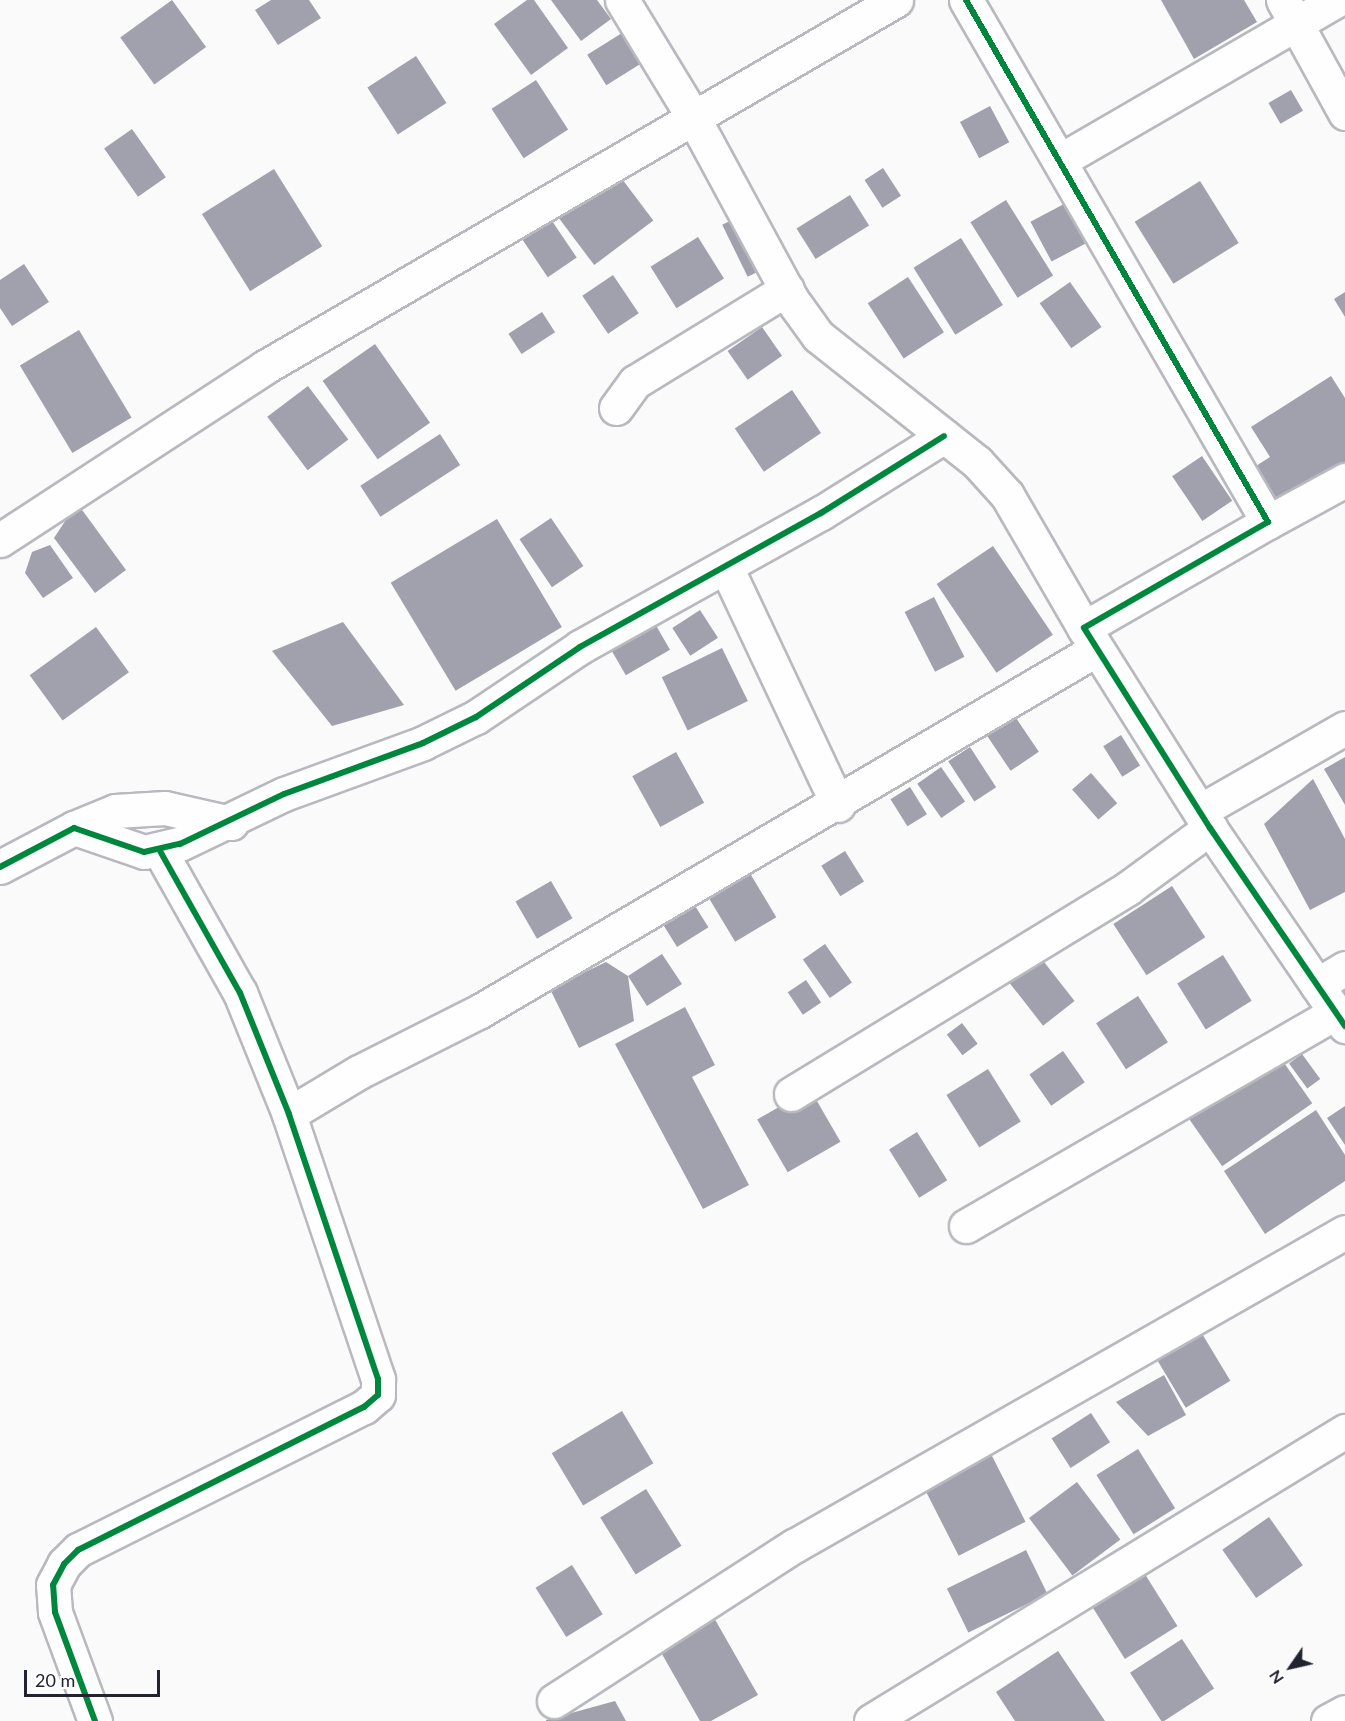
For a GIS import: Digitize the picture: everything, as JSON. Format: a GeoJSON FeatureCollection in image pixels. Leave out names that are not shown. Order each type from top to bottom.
{"type":"FeatureCollection","features":[{"type":"Feature","properties":{"kind":"street"},"geometry":{"type":"LineString","coordinates":[[622,0],[693,117],[787,289],[818,336],[976,462],[1006,495],[1091,638],[1205,820],[1340,1019],[966,1226]]}},
{"type":"Feature","properties":{"kind":"street"},"geometry":{"type":"LineString","coordinates":[[0,540],[265,367],[896,0]]}},
{"type":"Feature","properties":{"kind":"street"},"geometry":{"type":"LineString","coordinates":[[966,0],[1061,160],[1268,522]]}},
{"type":"Feature","properties":{"kind":"street"},"geometry":{"type":"LineString","coordinates":[[1061,160],[1290,11],[1337,0]]}},
{"type":"Feature","properties":{"kind":"street"},"geometry":{"type":"LineString","coordinates":[[1290,11],[1345,113]]}},
{"type":"Feature","properties":{"kind":"street"},"geometry":{"type":"LineString","coordinates":[[616,408],[634,382],[787,289]]}},
{"type":"Feature","properties":{"kind":"street"},"geometry":{"type":"LineString","coordinates":[[74,828],[144,852],[159,849],[231,823],[284,794],[373,764],[476,717],[580,647],[726,567],[944,436]]}},
{"type":"Feature","properties":{"kind":"street"},"geometry":{"type":"LineString","coordinates":[[289,1114],[359,1072],[480,1011],[838,805],[1268,522],[1345,480]]}},
{"type":"Feature","properties":{"kind":"street"},"geometry":{"type":"LineString","coordinates":[[726,567],[838,805]]}},
{"type":"Feature","properties":{"kind":"street"},"geometry":{"type":"LineString","coordinates":[[791,1094],[1128,888],[1205,820],[1345,728]]}},
{"type":"Feature","properties":{"kind":"street"},"geometry":{"type":"LineString","coordinates":[[0,867],[74,828],[115,811],[165,808],[231,823]]}},
{"type":"Feature","properties":{"kind":"street"},"geometry":{"type":"LineString","coordinates":[[95,1721],[55,1612],[53,1585],[64,1564],[78,1550],[364,1407],[378,1395],[378,1379],[289,1114],[240,993],[159,849]]}},
{"type":"Feature","properties":{"kind":"street"},"geometry":{"type":"LineString","coordinates":[[1317,985],[1345,968]]}},
{"type":"Feature","properties":{"kind":"street"},"geometry":{"type":"LineString","coordinates":[[554,1701],[794,1546],[1019,1422],[1345,1232]]}},
{"type":"Feature","properties":{"kind":"street"},"geometry":{"type":"LineString","coordinates":[[871,1721],[1345,1431]]}},
{"type":"Feature","properties":{"kind":"street"},"geometry":{"type":"LineString","coordinates":[[1328,1721],[1345,1712]]}},
{"type":"Feature","properties":{"kind":"building"},"geometry":{"type":"Polygon","coordinates":[[[172,0],[206,47],[154,85],[120,38],[172,0]]]}},
{"type":"Feature","properties":{"kind":"building"},"geometry":{"type":"Polygon","coordinates":[[[271,0],[309,0],[321,18],[278,45],[255,10],[271,0]]]}},
{"type":"Feature","properties":{"kind":"building"},"geometry":{"type":"Polygon","coordinates":[[[527,0],[534,0],[568,48],[531,75],[494,24],[527,0]]]}},
{"type":"Feature","properties":{"kind":"building"},"geometry":{"type":"Polygon","coordinates":[[[551,0],[597,0],[611,19],[581,41],[551,0]]]}},
{"type":"Feature","properties":{"kind":"building"},"geometry":{"type":"Polygon","coordinates":[[[1161,0],[1244,0],[1257,22],[1194,59],[1161,0]]]}},
{"type":"Feature","properties":{"kind":"building"},"geometry":{"type":"Polygon","coordinates":[[[622,33],[641,64],[606,85],[587,55],[622,33]]]}},
{"type":"Feature","properties":{"kind":"building"},"geometry":{"type":"Polygon","coordinates":[[[416,56],[446,103],[398,135],[367,88],[416,56]]]}},
{"type":"Feature","properties":{"kind":"building"},"geometry":{"type":"Polygon","coordinates":[[[536,80],[568,129],[524,158],[492,109],[536,80]]]}},
{"type":"Feature","properties":{"kind":"building"},"geometry":{"type":"Polygon","coordinates":[[[1291,90],[1303,111],[1280,124],[1268,103],[1291,90]]]}},
{"type":"Feature","properties":{"kind":"building"},"geometry":{"type":"Polygon","coordinates":[[[990,106],[1009,142],[979,158],[960,122],[990,106]]]}},
{"type":"Feature","properties":{"kind":"building"},"geometry":{"type":"Polygon","coordinates":[[[132,129],[166,177],[138,197],[104,149],[132,129]]]}},
{"type":"Feature","properties":{"kind":"building"},"geometry":{"type":"Polygon","coordinates":[[[883,168],[901,196],[883,208],[865,180],[883,168]]]}},
{"type":"Feature","properties":{"kind":"building"},"geometry":{"type":"Polygon","coordinates":[[[274,169],[322,246],[250,291],[202,214],[274,169]]]}},
{"type":"Feature","properties":{"kind":"building"},"geometry":{"type":"Polygon","coordinates":[[[616,171],[653,221],[594,265],[557,216],[616,171]]]}},
{"type":"Feature","properties":{"kind":"building"},"geometry":{"type":"Polygon","coordinates":[[[1200,181],[1239,243],[1173,284],[1135,222],[1200,181]]]}},
{"type":"Feature","properties":{"kind":"building"},"geometry":{"type":"Polygon","coordinates":[[[850,195],[869,226],[816,259],[797,228],[850,195]]]}},
{"type":"Feature","properties":{"kind":"building"},"geometry":{"type":"Polygon","coordinates":[[[1006,200],[1053,275],[1018,298],[970,222],[1006,200]]]}},
{"type":"Feature","properties":{"kind":"building"},"geometry":{"type":"Polygon","coordinates":[[[1064,204],[1085,244],[1052,262],[1030,222],[1064,204]]]}},
{"type":"Feature","properties":{"kind":"building"},"geometry":{"type":"Polygon","coordinates":[[[546,212],[577,258],[548,277],[517,232],[546,212]]]}},
{"type":"Feature","properties":{"kind":"building"},"geometry":{"type":"Polygon","coordinates":[[[742,215],[767,267],[748,277],[722,225],[742,215]]]}},
{"type":"Feature","properties":{"kind":"building"},"geometry":{"type":"Polygon","coordinates":[[[698,237],[724,279],[676,308],[651,267],[698,237]]]}},
{"type":"Feature","properties":{"kind":"building"},"geometry":{"type":"Polygon","coordinates":[[[961,238],[1003,305],[955,335],[914,268],[961,238]]]}},
{"type":"Feature","properties":{"kind":"building"},"geometry":{"type":"Polygon","coordinates":[[[24,264],[49,302],[12,326],[0,308],[0,280],[24,264]]]}},
{"type":"Feature","properties":{"kind":"building"},"geometry":{"type":"Polygon","coordinates":[[[613,275],[639,313],[608,334],[582,296],[613,275]]]}},
{"type":"Feature","properties":{"kind":"building"},"geometry":{"type":"Polygon","coordinates":[[[908,277],[944,332],[904,358],[868,303],[908,277]]]}},
{"type":"Feature","properties":{"kind":"building"},"geometry":{"type":"Polygon","coordinates":[[[1070,282],[1102,327],[1071,348],[1040,303],[1070,282]]]}},
{"type":"Feature","properties":{"kind":"building"},"geometry":{"type":"Polygon","coordinates":[[[1345,292],[1345,317],[1334,299],[1345,292]]]}},
{"type":"Feature","properties":{"kind":"building"},"geometry":{"type":"Polygon","coordinates":[[[542,312],[555,332],[522,354],[508,334],[542,312]]]}},
{"type":"Feature","properties":{"kind":"building"},"geometry":{"type":"Polygon","coordinates":[[[762,327],[782,356],[748,380],[728,351],[762,327]]]}},
{"type":"Feature","properties":{"kind":"building"},"geometry":{"type":"Polygon","coordinates":[[[79,330],[132,417],[72,453],[20,366],[79,330]]]}},
{"type":"Feature","properties":{"kind":"building"},"geometry":{"type":"Polygon","coordinates":[[[375,344],[430,423],[378,459],[323,381],[375,344]]]}},
{"type":"Feature","properties":{"kind":"building"},"geometry":{"type":"Polygon","coordinates":[[[1331,376],[1345,398],[1345,466],[1281,506],[1256,466],[1270,457],[1251,427],[1331,376]]]}},
{"type":"Feature","properties":{"kind":"building"},"geometry":{"type":"Polygon","coordinates":[[[308,386],[348,440],[308,470],[267,417],[308,386]]]}},
{"type":"Feature","properties":{"kind":"building"},"geometry":{"type":"Polygon","coordinates":[[[792,390],[821,433],[764,472],[735,429],[792,390]]]}},
{"type":"Feature","properties":{"kind":"building"},"geometry":{"type":"Polygon","coordinates":[[[440,434],[460,465],[380,517],[360,486],[440,434]]]}},
{"type":"Feature","properties":{"kind":"building"},"geometry":{"type":"Polygon","coordinates":[[[1202,456],[1232,501],[1202,521],[1172,476],[1202,456]]]}},
{"type":"Feature","properties":{"kind":"building"},"geometry":{"type":"Polygon","coordinates":[[[77,503],[126,570],[95,593],[54,538],[77,503]]]}},
{"type":"Feature","properties":{"kind":"building"},"geometry":{"type":"Polygon","coordinates":[[[551,518],[583,566],[552,587],[519,539],[551,518]]]}},
{"type":"Feature","properties":{"kind":"building"},"geometry":{"type":"Polygon","coordinates":[[[497,519],[562,627],[456,691],[391,583],[497,519]]]}},
{"type":"Feature","properties":{"kind":"building"},"geometry":{"type":"Polygon","coordinates":[[[50,545],[73,578],[43,598],[25,573],[32,552],[50,545]]]}},
{"type":"Feature","properties":{"kind":"building"},"geometry":{"type":"Polygon","coordinates":[[[993,546],[1053,635],[996,673],[937,584],[993,546]]]}},
{"type":"Feature","properties":{"kind":"building"},"geometry":{"type":"Polygon","coordinates":[[[934,597],[964,657],[935,672],[905,612],[934,597]]]}},
{"type":"Feature","properties":{"kind":"building"},"geometry":{"type":"Polygon","coordinates":[[[700,610],[718,638],[690,656],[672,628],[700,610]]]}},
{"type":"Feature","properties":{"kind":"building"},"geometry":{"type":"Polygon","coordinates":[[[343,622],[404,705],[332,726],[272,651],[343,622]]]}},
{"type":"Feature","properties":{"kind":"building"},"geometry":{"type":"Polygon","coordinates":[[[654,622],[670,650],[626,675],[610,648],[654,622]]]}},
{"type":"Feature","properties":{"kind":"building"},"geometry":{"type":"Polygon","coordinates":[[[96,627],[129,672],[63,721],[30,675],[96,627]]]}},
{"type":"Feature","properties":{"kind":"building"},"geometry":{"type":"Polygon","coordinates":[[[722,648],[748,701],[688,730],[662,677],[722,648]]]}},
{"type":"Feature","properties":{"kind":"building"},"geometry":{"type":"Polygon","coordinates":[[[1012,712],[1039,752],[1011,771],[984,731],[1012,712]]]}},
{"type":"Feature","properties":{"kind":"building"},"geometry":{"type":"Polygon","coordinates":[[[1121,735],[1140,766],[1122,777],[1103,746],[1121,735]]]}},
{"type":"Feature","properties":{"kind":"building"},"geometry":{"type":"Polygon","coordinates":[[[970,747],[996,787],[974,801],[948,761],[970,747]]]}},
{"type":"Feature","properties":{"kind":"building"},"geometry":{"type":"Polygon","coordinates":[[[676,752],[704,803],[660,827],[632,776],[676,752]]]}},
{"type":"Feature","properties":{"kind":"building"},"geometry":{"type":"Polygon","coordinates":[[[1345,757],[1345,805],[1324,769],[1345,757]]]}},
{"type":"Feature","properties":{"kind":"building"},"geometry":{"type":"Polygon","coordinates":[[[941,767],[965,801],[941,818],[917,784],[941,767]]]}},
{"type":"Feature","properties":{"kind":"building"},"geometry":{"type":"Polygon","coordinates":[[[1091,773],[1117,803],[1098,820],[1072,789],[1091,773]]]}},
{"type":"Feature","properties":{"kind":"building"},"geometry":{"type":"Polygon","coordinates":[[[1313,779],[1345,839],[1345,892],[1310,910],[1264,824],[1313,779]]]}},
{"type":"Feature","properties":{"kind":"building"},"geometry":{"type":"Polygon","coordinates":[[[910,787],[927,814],[907,826],[890,799],[910,787]]]}},
{"type":"Feature","properties":{"kind":"building"},"geometry":{"type":"Polygon","coordinates":[[[845,851],[864,882],[840,896],[821,866],[845,851]]]}},
{"type":"Feature","properties":{"kind":"building"},"geometry":{"type":"Polygon","coordinates":[[[748,870],[776,917],[735,942],[707,895],[748,870]]]}},
{"type":"Feature","properties":{"kind":"building"},"geometry":{"type":"Polygon","coordinates":[[[551,881],[572,918],[537,939],[515,902],[551,881]]]}},
{"type":"Feature","properties":{"kind":"building"},"geometry":{"type":"Polygon","coordinates":[[[1172,886],[1205,937],[1147,975],[1113,924],[1172,886]]]}},
{"type":"Feature","properties":{"kind":"building"},"geometry":{"type":"Polygon","coordinates":[[[692,901],[708,927],[677,947],[661,921],[692,901]]]}},
{"type":"Feature","properties":{"kind":"building"},"geometry":{"type":"Polygon","coordinates":[[[825,944],[852,983],[830,998],[803,959],[825,944]]]}},
{"type":"Feature","properties":{"kind":"building"},"geometry":{"type":"Polygon","coordinates":[[[1037,953],[1075,1001],[1043,1026],[1005,978],[1037,953]]]}},
{"type":"Feature","properties":{"kind":"building"},"geometry":{"type":"Polygon","coordinates":[[[662,954],[682,984],[647,1006],[628,976],[662,954]]]}},
{"type":"Feature","properties":{"kind":"building"},"geometry":{"type":"Polygon","coordinates":[[[1223,955],[1252,1001],[1206,1029],[1177,984],[1223,955]]]}},
{"type":"Feature","properties":{"kind":"building"},"geometry":{"type":"Polygon","coordinates":[[[606,962],[628,976],[634,1021],[579,1048],[550,989],[606,962]]]}},
{"type":"Feature","properties":{"kind":"building"},"geometry":{"type":"Polygon","coordinates":[[[806,980],[821,1002],[803,1015],[788,992],[806,980]]]}},
{"type":"Feature","properties":{"kind":"building"},"geometry":{"type":"Polygon","coordinates":[[[1138,996],[1168,1042],[1126,1069],[1096,1023],[1138,996]]]}},
{"type":"Feature","properties":{"kind":"building"},"geometry":{"type":"Polygon","coordinates":[[[685,1007],[715,1065],[692,1077],[749,1185],[703,1209],[615,1044],[685,1007]]]}},
{"type":"Feature","properties":{"kind":"building"},"geometry":{"type":"Polygon","coordinates":[[[962,1023],[978,1044],[962,1055],[947,1034],[962,1023]]]}},
{"type":"Feature","properties":{"kind":"building"},"geometry":{"type":"Polygon","coordinates":[[[1275,1050],[1312,1103],[1222,1166],[1185,1113],[1275,1050]]]}},
{"type":"Feature","properties":{"kind":"building"},"geometry":{"type":"Polygon","coordinates":[[[1063,1051],[1085,1082],[1051,1106],[1029,1075],[1063,1051]]]}},
{"type":"Feature","properties":{"kind":"building"},"geometry":{"type":"Polygon","coordinates":[[[1302,1054],[1320,1079],[1307,1088],[1289,1063],[1302,1054]]]}},
{"type":"Feature","properties":{"kind":"building"},"geometry":{"type":"Polygon","coordinates":[[[988,1069],[1021,1122],[979,1148],[946,1095],[988,1069]]]}},
{"type":"Feature","properties":{"kind":"building"},"geometry":{"type":"Polygon","coordinates":[[[810,1089],[841,1142],[788,1172],[757,1120],[810,1089]]]}},
{"type":"Feature","properties":{"kind":"building"},"geometry":{"type":"Polygon","coordinates":[[[1345,1106],[1345,1145],[1327,1118],[1345,1106]]]}},
{"type":"Feature","properties":{"kind":"building"},"geometry":{"type":"Polygon","coordinates":[[[1316,1110],[1345,1155],[1345,1181],[1265,1234],[1224,1171],[1316,1110]]]}},
{"type":"Feature","properties":{"kind":"building"},"geometry":{"type":"Polygon","coordinates":[[[917,1132],[947,1180],[919,1198],[889,1149],[917,1132]]]}},
{"type":"Feature","properties":{"kind":"building"},"geometry":{"type":"Polygon","coordinates":[[[1201,1332],[1230,1381],[1186,1408],[1156,1359],[1201,1332]]]}},
{"type":"Feature","properties":{"kind":"building"},"geometry":{"type":"Polygon","coordinates":[[[1164,1375],[1186,1415],[1148,1436],[1116,1402],[1164,1375]]]}},
{"type":"Feature","properties":{"kind":"building"},"geometry":{"type":"Polygon","coordinates":[[[622,1411],[653,1463],[583,1506],[552,1453],[622,1411]]]}},
{"type":"Feature","properties":{"kind":"building"},"geometry":{"type":"Polygon","coordinates":[[[1091,1413],[1110,1442],[1071,1468],[1052,1439],[1091,1413]]]}},
{"type":"Feature","properties":{"kind":"building"},"geometry":{"type":"Polygon","coordinates":[[[1138,1449],[1175,1508],[1134,1534],[1096,1475],[1138,1449]]]}},
{"type":"Feature","properties":{"kind":"building"},"geometry":{"type":"Polygon","coordinates":[[[991,1454],[1026,1522],[959,1556],[924,1488],[991,1454]]]}},
{"type":"Feature","properties":{"kind":"building"},"geometry":{"type":"Polygon","coordinates":[[[1077,1482],[1120,1540],[1072,1576],[1029,1518],[1077,1482]]]}},
{"type":"Feature","properties":{"kind":"building"},"geometry":{"type":"Polygon","coordinates":[[[646,1489],[682,1546],[636,1574],[600,1518],[646,1489]]]}},
{"type":"Feature","properties":{"kind":"building"},"geometry":{"type":"Polygon","coordinates":[[[1269,1517],[1303,1565],[1256,1598],[1222,1550],[1269,1517]]]}},
{"type":"Feature","properties":{"kind":"building"},"geometry":{"type":"Polygon","coordinates":[[[1026,1550],[1047,1594],[968,1633],[947,1589],[1026,1550]]]}},
{"type":"Feature","properties":{"kind":"building"},"geometry":{"type":"Polygon","coordinates":[[[572,1565],[603,1614],[566,1637],[536,1588],[572,1565]]]}},
{"type":"Feature","properties":{"kind":"building"},"geometry":{"type":"Polygon","coordinates":[[[1143,1571],[1177,1626],[1125,1659],[1090,1604],[1143,1571]]]}},
{"type":"Feature","properties":{"kind":"building"},"geometry":{"type":"Polygon","coordinates":[[[713,1616],[758,1695],[711,1721],[700,1721],[658,1647],[713,1616]]]}},
{"type":"Feature","properties":{"kind":"building"},"geometry":{"type":"Polygon","coordinates":[[[1182,1639],[1214,1688],[1161,1721],[1130,1673],[1182,1639]]]}},
{"type":"Feature","properties":{"kind":"building"},"geometry":{"type":"Polygon","coordinates":[[[1058,1651],[1105,1721],[1015,1721],[996,1692],[1058,1651]]]}},
{"type":"Feature","properties":{"kind":"building"},"geometry":{"type":"Polygon","coordinates":[[[615,1701],[626,1721],[546,1721],[546,1720],[615,1701]]]}},
{"type":"Feature","properties":{"kind":"cycle path"},"geometry":{"type":"LineString","coordinates":[[966,0],[1268,522],[1084,628],[1210,828],[1345,1026]]}},
{"type":"Feature","properties":{"kind":"cycle path"},"geometry":{"type":"LineString","coordinates":[[0,867],[74,828],[144,852],[180,844],[284,794],[423,743],[476,717],[580,647],[821,513],[944,436]]}},
{"type":"Feature","properties":{"kind":"cycle path"},"geometry":{"type":"LineString","coordinates":[[95,1721],[55,1612],[53,1585],[64,1564],[78,1550],[364,1407],[378,1395],[378,1379],[289,1114],[240,993],[159,849]]}}]}
